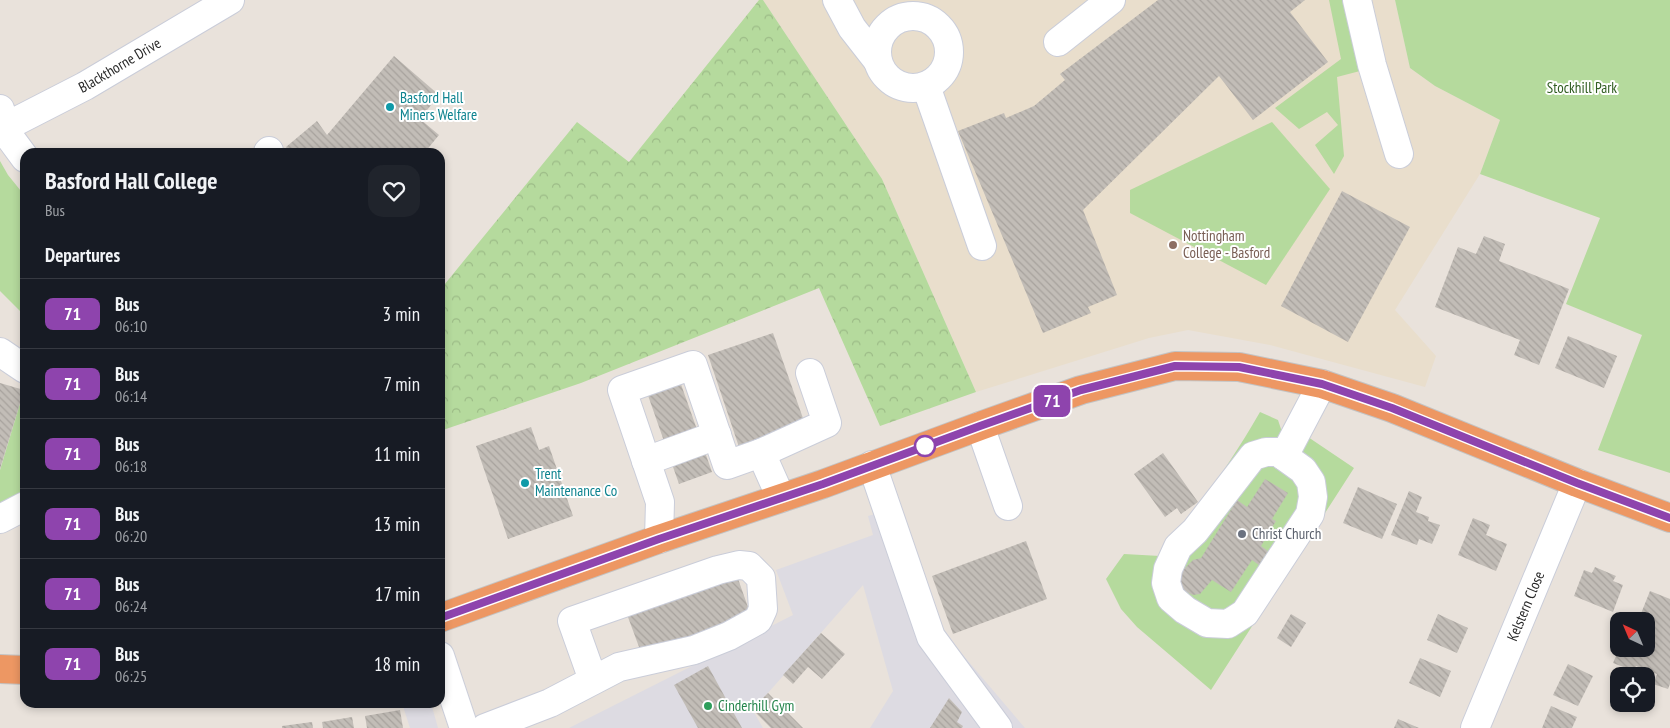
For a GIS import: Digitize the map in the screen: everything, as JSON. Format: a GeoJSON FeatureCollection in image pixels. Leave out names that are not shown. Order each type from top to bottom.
{"type":"FeatureCollection","features":[{"type":"Feature","properties":{"kind":"highway"},"geometry":{"type":"LineString","coordinates":[[445,616],[1081,390],[1175,366],[1239,367],[1322,384],[1392,408],[1577,483],[1670,518]]}},
{"type":"Feature","properties":{"kind":"highway"},"geometry":{"type":"LineString","coordinates":[[0,669],[20,670]]}},
{"type":"Feature","properties":{"kind":"street","name":"Blackthorne Drive"},"geometry":{"type":"LineString","coordinates":[[3,118],[85,86],[230,0]]}},
{"type":"Feature","properties":{"kind":"street"},"geometry":{"type":"LineString","coordinates":[[1058,42],[1112,0]]}},
{"type":"Feature","properties":{"kind":"street"},"geometry":{"type":"LineString","coordinates":[[1357,0],[1372,65],[1399,154]]}},
{"type":"Feature","properties":{"kind":"street"},"geometry":{"type":"LineString","coordinates":[[838,1],[862,14],[896,19]]}},
{"type":"Feature","properties":{"kind":"street"},"geometry":{"type":"LineString","coordinates":[[838,1],[852,28],[878,60]]}},
{"type":"Feature","properties":{"kind":"street"},"geometry":{"type":"LineString","coordinates":[[907,16],[919,16],[930,19],[946,36],[949,47],[949,59],[944,70],[937,79],[926,86],[914,88],[902,86],[891,80],[882,71],[878,60],[877,48],[880,36],[887,26],[896,19],[907,16]]}},
{"type":"Feature","properties":{"kind":"street"},"geometry":{"type":"LineString","coordinates":[[926,86],[982,246]]}},
{"type":"Feature","properties":{"kind":"street"},"geometry":{"type":"LineString","coordinates":[[3,118],[20,150]]}},
{"type":"Feature","properties":{"kind":"street"},"geometry":{"type":"LineString","coordinates":[[0,352],[20,366]]}},
{"type":"Feature","properties":{"kind":"street"},"geometry":{"type":"LineString","coordinates":[[659,539],[660,502],[622,390],[693,365],[727,465],[762,453],[827,423],[810,373]]}},
{"type":"Feature","properties":{"kind":"street"},"geometry":{"type":"LineString","coordinates":[[1284,456],[1322,384]]}},
{"type":"Feature","properties":{"kind":"street"},"geometry":{"type":"LineString","coordinates":[[980,426],[1008,506]]}},
{"type":"Feature","properties":{"kind":"street"},"geometry":{"type":"LineString","coordinates":[[646,461],[717,435]]}},
{"type":"Feature","properties":{"kind":"street"},"geometry":{"type":"LineString","coordinates":[[1266,452],[1278,452],[1284,456],[1303,470],[1311,482],[1313,497],[1310,514],[1245,612],[1228,624],[1207,623],[1185,610],[1171,598],[1166,583],[1168,569],[1178,547],[1201,525],[1253,456],[1266,452]]}},
{"type":"Feature","properties":{"kind":"street"},"geometry":{"type":"LineString","coordinates":[[762,453],[781,498]]}},
{"type":"Feature","properties":{"kind":"street"},"geometry":{"type":"LineString","coordinates":[[872,465],[931,637],[998,728]]}},
{"type":"Feature","properties":{"kind":"street","name":"Kelstern Close"},"geometry":{"type":"LineString","coordinates":[[1475,728],[1577,483]]}},
{"type":"Feature","properties":{"kind":"street"},"geometry":{"type":"LineString","coordinates":[[0,519],[20,509]]}},
{"type":"Feature","properties":{"kind":"street"},"geometry":{"type":"LineString","coordinates":[[486,728],[550,703],[618,668],[694,650],[729,636],[758,620],[763,609],[761,578],[749,566],[739,565],[718,570],[572,622],[593,680]]}},
{"type":"Feature","properties":{"kind":"street"},"geometry":{"type":"LineString","coordinates":[[445,671],[464,728]]}},
{"type":"Feature","properties":{"kind":"shaded area","name":"Nottingham College - Basford"},"geometry":{"type":"Polygon","coordinates":[[[763,0],[1395,0],[1410,68],[1435,86],[1500,120],[1480,174],[1395,310],[1436,356],[1425,387],[1270,345],[1188,330],[1149,338],[976,392],[882,179],[763,0]]]}},
{"type":"Feature","properties":{"kind":"shaded area"},"geometry":{"type":"Polygon","coordinates":[[[899,507],[940,628],[1025,728],[870,728],[893,691],[863,585],[752,709],[763,728],[569,728],[793,615],[776,570],[873,535],[868,516],[899,507]]]}},
{"type":"Feature","properties":{"kind":"shaded area"},"geometry":{"type":"Polygon","coordinates":[[[404,708],[432,708],[438,728],[410,728],[404,708]]]}},
{"type":"Feature","properties":{"kind":"green space"},"geometry":{"type":"Polygon","coordinates":[[[759,0],[763,0],[882,179],[976,392],[880,426],[819,288],[581,383],[445,429],[445,284],[577,122],[629,162],[759,0]]]}},
{"type":"Feature","properties":{"kind":"green space"},"geometry":{"type":"Polygon","coordinates":[[[1329,0],[1344,0],[1360,71],[1337,77],[1344,156],[1334,174],[1315,145],[1338,125],[1327,112],[1299,129],[1275,108],[1341,59],[1329,0]]]}},
{"type":"Feature","properties":{"kind":"green space","name":"Stockhill Park"},"geometry":{"type":"Polygon","coordinates":[[[1395,0],[1670,0],[1670,473],[1598,450],[1642,335],[1566,304],[1600,218],[1480,174],[1500,120],[1435,86],[1410,68],[1395,0]]]}},
{"type":"Feature","properties":{"kind":"green space"},"geometry":{"type":"Polygon","coordinates":[[[1272,122],[1330,189],[1266,285],[1130,213],[1130,190],[1272,122]]]}},
{"type":"Feature","properties":{"kind":"green space"},"geometry":{"type":"Polygon","coordinates":[[[0,161],[20,190],[20,311],[0,291],[0,161]]]}},
{"type":"Feature","properties":{"kind":"green space"},"geometry":{"type":"Polygon","coordinates":[[[20,403],[20,493],[0,505],[0,470],[20,403]]]}},
{"type":"Feature","properties":{"kind":"green space"},"geometry":{"type":"Polygon","coordinates":[[[1260,412],[1278,420],[1282,432],[1308,437],[1354,468],[1211,690],[1137,627],[1121,609],[1106,579],[1124,554],[1160,556],[1213,486],[1260,412]]]}},
{"type":"Feature","properties":{"kind":"building"},"geometry":{"type":"Polygon","coordinates":[[[1158,0],[1305,0],[1290,12],[1328,62],[1253,120],[1219,76],[1083,210],[1117,295],[1088,307],[1091,313],[1043,333],[958,131],[1004,113],[1006,118],[1034,106],[1065,80],[1060,74],[1158,0]]]}},
{"type":"Feature","properties":{"kind":"building","name":"Basford Hall Miners Welfare"},"geometry":{"type":"Polygon","coordinates":[[[394,56],[439,95],[420,119],[439,135],[428,148],[286,147],[317,121],[327,135],[394,56]]]}},
{"type":"Feature","properties":{"kind":"building"},"geometry":{"type":"Polygon","coordinates":[[[1342,191],[1410,227],[1348,342],[1281,306],[1342,191]]]}},
{"type":"Feature","properties":{"kind":"building"},"geometry":{"type":"Polygon","coordinates":[[[1484,236],[1505,244],[1499,261],[1569,289],[1539,365],[1514,355],[1520,340],[1435,307],[1458,247],[1476,254],[1484,236]]]}},
{"type":"Feature","properties":{"kind":"building"},"geometry":{"type":"Polygon","coordinates":[[[773,333],[805,424],[739,447],[708,355],[773,333]]]}},
{"type":"Feature","properties":{"kind":"building"},"geometry":{"type":"Polygon","coordinates":[[[1568,336],[1617,356],[1604,388],[1555,368],[1568,336]]]}},
{"type":"Feature","properties":{"kind":"building"},"geometry":{"type":"Polygon","coordinates":[[[677,373],[712,472],[679,484],[644,384],[677,373]]]}},
{"type":"Feature","properties":{"kind":"building"},"geometry":{"type":"Polygon","coordinates":[[[0,383],[20,389],[20,403],[0,469],[0,383]]]}},
{"type":"Feature","properties":{"kind":"building","name":"Trent Maintenance Co"},"geometry":{"type":"Polygon","coordinates":[[[531,427],[539,450],[549,446],[573,516],[508,539],[476,446],[531,427]]]}},
{"type":"Feature","properties":{"kind":"building"},"geometry":{"type":"Polygon","coordinates":[[[1163,453],[1198,502],[1181,514],[1177,508],[1165,517],[1134,474],[1163,453]]]}},
{"type":"Feature","properties":{"kind":"building","name":"Christ Church"},"geometry":{"type":"Polygon","coordinates":[[[1265,479],[1288,493],[1272,519],[1276,521],[1261,546],[1268,551],[1259,565],[1252,560],[1231,592],[1212,580],[1200,594],[1193,595],[1184,591],[1180,583],[1180,576],[1183,570],[1193,560],[1201,558],[1237,500],[1247,507],[1265,479]]]}},
{"type":"Feature","properties":{"kind":"building"},"geometry":{"type":"Polygon","coordinates":[[[1358,487],[1397,504],[1382,539],[1343,523],[1358,487]]]}},
{"type":"Feature","properties":{"kind":"building"},"geometry":{"type":"Polygon","coordinates":[[[1409,491],[1422,497],[1416,512],[1429,517],[1428,521],[1440,525],[1432,544],[1419,539],[1417,545],[1391,535],[1409,491]]]}},
{"type":"Feature","properties":{"kind":"building"},"geometry":{"type":"Polygon","coordinates":[[[1473,518],[1490,525],[1486,535],[1507,544],[1496,571],[1458,555],[1473,518]]]}},
{"type":"Feature","properties":{"kind":"building"},"geometry":{"type":"Polygon","coordinates":[[[1026,541],[1047,599],[953,634],[932,576],[1026,541]]]}},
{"type":"Feature","properties":{"kind":"building"},"geometry":{"type":"Polygon","coordinates":[[[1595,567],[1616,576],[1613,581],[1623,585],[1613,612],[1574,596],[1584,570],[1592,573],[1595,567]]]}},
{"type":"Feature","properties":{"kind":"building"},"geometry":{"type":"Polygon","coordinates":[[[736,573],[749,610],[746,619],[642,655],[625,609],[736,573]]]}},
{"type":"Feature","properties":{"kind":"building"},"geometry":{"type":"Polygon","coordinates":[[[1650,591],[1670,599],[1670,684],[1668,689],[1655,685],[1657,674],[1655,673],[1655,667],[1624,667],[1613,663],[1615,658],[1655,658],[1655,612],[1642,612],[1650,591]]]}},
{"type":"Feature","properties":{"kind":"building"},"geometry":{"type":"Polygon","coordinates":[[[1291,614],[1306,623],[1291,647],[1277,638],[1291,614]]]}},
{"type":"Feature","properties":{"kind":"building"},"geometry":{"type":"Polygon","coordinates":[[[1438,614],[1468,628],[1457,653],[1427,640],[1438,614]]]}},
{"type":"Feature","properties":{"kind":"building"},"geometry":{"type":"Polygon","coordinates":[[[821,633],[845,654],[822,679],[808,667],[793,684],[783,675],[821,633]]]}},
{"type":"Feature","properties":{"kind":"building"},"geometry":{"type":"Polygon","coordinates":[[[1420,658],[1451,671],[1440,697],[1409,683],[1420,658]]]}},
{"type":"Feature","properties":{"kind":"building"},"geometry":{"type":"Polygon","coordinates":[[[1568,664],[1593,676],[1578,706],[1553,695],[1568,664]]]}},
{"type":"Feature","properties":{"kind":"building","name":"Cinderhill Gym"},"geometry":{"type":"Polygon","coordinates":[[[708,666],[742,728],[698,728],[674,685],[708,666]]]}},
{"type":"Feature","properties":{"kind":"building"},"geometry":{"type":"Polygon","coordinates":[[[768,693],[803,728],[771,728],[752,709],[768,693]]]}},
{"type":"Feature","properties":{"kind":"building"},"geometry":{"type":"Polygon","coordinates":[[[949,698],[962,712],[957,722],[963,726],[962,728],[930,728],[949,698]]]}},
{"type":"Feature","properties":{"kind":"building"},"geometry":{"type":"Polygon","coordinates":[[[1551,706],[1577,717],[1572,728],[1542,728],[1551,706]]]}},
{"type":"Feature","properties":{"kind":"building"},"geometry":{"type":"Polygon","coordinates":[[[400,710],[403,728],[367,728],[365,716],[400,710]]]}},
{"type":"Feature","properties":{"kind":"building"},"geometry":{"type":"Polygon","coordinates":[[[352,717],[354,728],[323,728],[322,722],[352,717]]]}},
{"type":"Feature","properties":{"kind":"building"},"geometry":{"type":"Polygon","coordinates":[[[1398,719],[1419,728],[1394,728],[1398,719]]]}},
{"type":"Feature","properties":{"kind":"building"},"geometry":{"type":"Polygon","coordinates":[[[312,722],[313,728],[282,728],[282,726],[312,722]]]}},
{"type":"Feature","properties":{"kind":"bus line","name":"71"},"geometry":{"type":"LineString","coordinates":[[445,616],[659,539],[823,484],[1081,390],[1175,366],[1239,367],[1322,384],[1392,408],[1577,483],[1670,518]]}},
{"type":"Feature","properties":{"kind":"place","name":"Basford Hall Miners Welfare"},"geometry":{"type":"Point","coordinates":[390,107]}},
{"type":"Feature","properties":{"kind":"place","name":"Nottingham College - Basford"},"geometry":{"type":"Point","coordinates":[1173,245]}},
{"type":"Feature","properties":{"kind":"place","name":"Trent Maintenance Co"},"geometry":{"type":"Point","coordinates":[525,483]}},
{"type":"Feature","properties":{"kind":"place","name":"Christ Church"},"geometry":{"type":"Point","coordinates":[1242,534]}},
{"type":"Feature","properties":{"kind":"place","name":"Cinderhill Gym"},"geometry":{"type":"Point","coordinates":[708,706]}}]}
